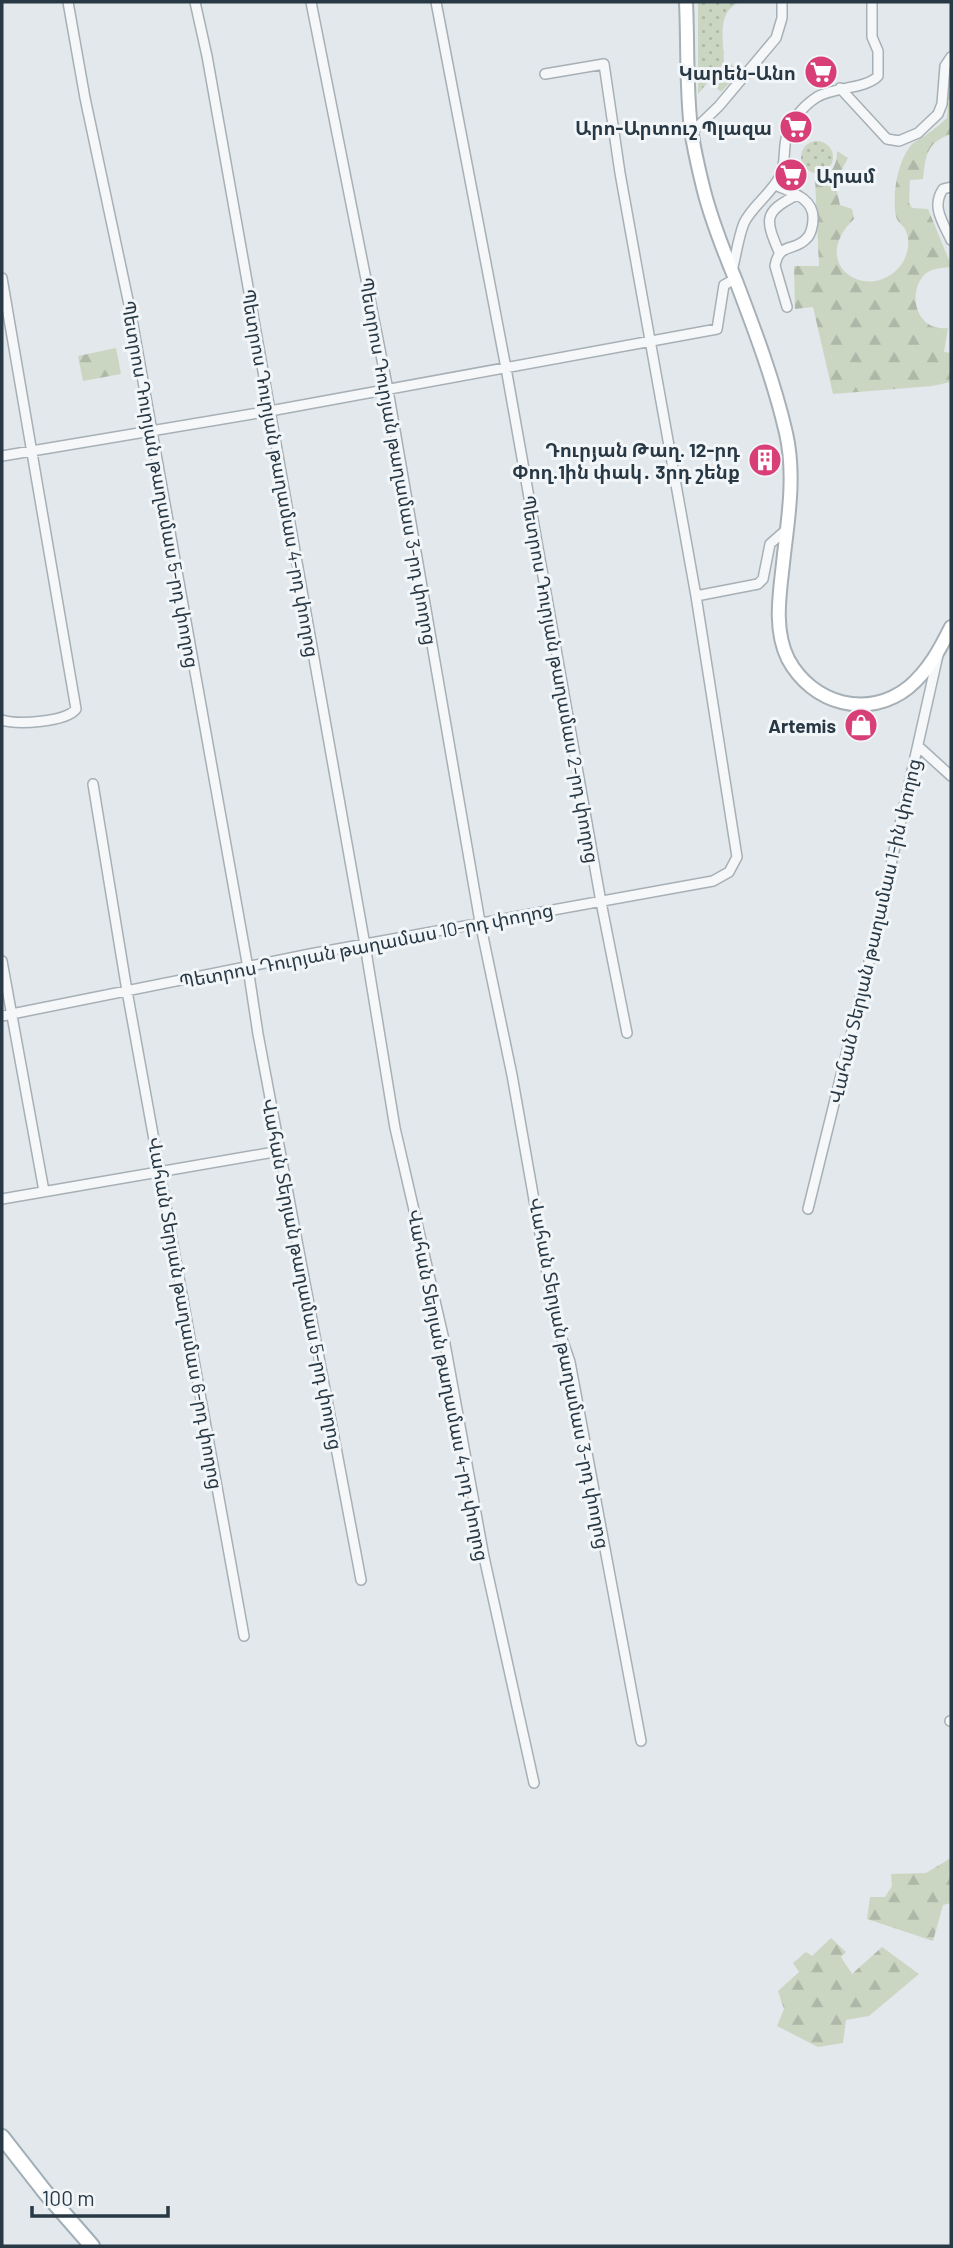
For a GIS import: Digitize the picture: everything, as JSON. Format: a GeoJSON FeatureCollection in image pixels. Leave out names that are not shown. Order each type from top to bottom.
{"type":"FeatureCollection","features":[{"type":"Feature","properties":{"kind":"main road"},"geometry":{"type":"LineString","coordinates":[[686,2],[692,132],[705,193],[721,245],[764,355],[786,434],[791,469],[778,607],[781,635],[787,656],[810,686],[840,703],[878,703],[908,688],[925,671],[939,653],[951,627]]}},
{"type":"Feature","properties":{"kind":"main road"},"geometry":{"type":"LineString","coordinates":[[2,2137],[92,2246]]}},
{"type":"Feature","properties":{"kind":"street","name":"Պետրոս Դուրյան թաղամաս 5-րդ փողոց"},"geometry":{"type":"LineString","coordinates":[[68,2],[85,98],[131,314],[248,968]]}},
{"type":"Feature","properties":{"kind":"street","name":"Պետրոս Դուրյան թաղամաս 4-րդ փողոց"},"geometry":{"type":"LineString","coordinates":[[195,2],[207,56],[365,945]]}},
{"type":"Feature","properties":{"kind":"street","name":"Պետրոս Դուրյան թաղամաս 3-րդ փողոց"},"geometry":{"type":"LineString","coordinates":[[311,2],[388,390],[480,922]]}},
{"type":"Feature","properties":{"kind":"street","name":"Պետրոս Դուրյան թաղամաս 2-րդ փողոց"},"geometry":{"type":"LineString","coordinates":[[436,2],[506,368],[601,902],[627,1033]]}},
{"type":"Feature","properties":{"kind":"street"},"geometry":{"type":"LineString","coordinates":[[692,132],[719,106],[776,38],[782,18],[782,2]]}},
{"type":"Feature","properties":{"kind":"street"},"geometry":{"type":"LineString","coordinates":[[2,456],[388,390],[717,328],[724,285],[734,276],[744,222],[775,185],[785,166],[785,140],[791,123],[818,97],[840,88],[873,81],[877,76],[877,51],[872,37],[872,2]]}},
{"type":"Feature","properties":{"kind":"street"},"geometry":{"type":"LineString","coordinates":[[840,88],[887,139],[899,141],[918,133],[938,114],[942,104],[945,66],[951,57]]}},
{"type":"Feature","properties":{"kind":"street"},"geometry":{"type":"LineString","coordinates":[[545,74],[604,64],[620,173],[696,596],[758,584],[763,579],[770,544],[787,529]]}},
{"type":"Feature","properties":{"kind":"street"},"geometry":{"type":"LineString","coordinates":[[775,185],[805,199],[814,211],[813,225],[805,241],[779,252]]}},
{"type":"Feature","properties":{"kind":"street"},"geometry":{"type":"LineString","coordinates":[[951,187],[943,189],[937,198],[937,211],[951,240]]}},
{"type":"Feature","properties":{"kind":"street"},"geometry":{"type":"LineString","coordinates":[[787,307],[775,265],[779,252],[769,229],[773,208],[797,195]]}},
{"type":"Feature","properties":{"kind":"street"},"geometry":{"type":"LineString","coordinates":[[2,278],[76,709],[68,716],[31,722],[2,720]]}},
{"type":"Feature","properties":{"kind":"street","name":"Պետրոս Դուրյան թաղամաս 10-րդ փողոց"},"geometry":{"type":"LineString","coordinates":[[6,1015],[480,922],[713,881],[729,872],[737,857],[696,596]]}},
{"type":"Feature","properties":{"kind":"street","name":"Վահան Տերյան թաղամաս 1-ին փողոց"},"geometry":{"type":"LineString","coordinates":[[808,1209],[870,958],[939,653]]}},
{"type":"Feature","properties":{"kind":"street"},"geometry":{"type":"LineString","coordinates":[[918,746],[951,776]]}},
{"type":"Feature","properties":{"kind":"street","name":"Վահան Տերյան թաղամաս 6-րդ փողոց"},"geometry":{"type":"LineString","coordinates":[[93,784],[127,991],[244,1636]]}},
{"type":"Feature","properties":{"kind":"street","name":"Վահան Տերյան թաղամաս 3-րդ փողոց"},"geometry":{"type":"LineString","coordinates":[[480,922],[512,1074],[555,1319],[570,1362],[641,1741]]}},
{"type":"Feature","properties":{"kind":"street","name":"Վահան Տերյան թաղամաս 4-րդ փողոց"},"geometry":{"type":"LineString","coordinates":[[365,945],[395,1128],[445,1343],[486,1569],[534,1783]]}},
{"type":"Feature","properties":{"kind":"street"},"geometry":{"type":"LineString","coordinates":[[2,961],[6,1015],[44,1191]]}},
{"type":"Feature","properties":{"kind":"street","name":"Վահան Տերյան թաղամաս 5-րդ փողոց"},"geometry":{"type":"LineString","coordinates":[[248,968],[258,1034],[362,1580]]}},
{"type":"Feature","properties":{"kind":"street"},"geometry":{"type":"LineString","coordinates":[[2,1199],[280,1151]]}},
{"type":"Feature","properties":{"kind":"green space"},"geometry":{"type":"Polygon","coordinates":[[[698,2],[738,3],[731,8],[724,21],[724,63],[698,94],[698,2]]]}},
{"type":"Feature","properties":{"kind":"green space"},"geometry":{"type":"Polygon","coordinates":[[[730,63],[740,72],[721,92],[711,83],[730,63]]]}},
{"type":"Feature","properties":{"kind":"green space"},"geometry":{"type":"Polygon","coordinates":[[[951,64],[951,134],[932,146],[925,163],[923,179],[910,180],[909,203],[912,208],[928,209],[951,265],[925,274],[919,282],[916,300],[921,317],[928,324],[937,328],[948,328],[944,352],[951,353],[951,382],[833,394],[813,307],[795,309],[794,266],[819,266],[815,178],[832,170],[837,151],[848,158],[835,182],[840,205],[852,209],[854,219],[841,236],[837,251],[840,264],[848,274],[860,280],[874,281],[888,276],[901,265],[908,248],[907,233],[897,218],[895,208],[899,172],[911,146],[947,118],[951,64]]]}},
{"type":"Feature","properties":{"kind":"green space"},"geometry":{"type":"Polygon","coordinates":[[[817,141],[828,146],[833,157],[828,168],[817,173],[806,168],[801,157],[806,146],[817,141]]]}},
{"type":"Feature","properties":{"kind":"green space"},"geometry":{"type":"Polygon","coordinates":[[[116,348],[121,374],[83,381],[78,356],[116,348]]]}},
{"type":"Feature","properties":{"kind":"green space"},"geometry":{"type":"Polygon","coordinates":[[[951,1858],[951,1903],[943,1905],[933,1941],[867,1919],[870,1897],[885,1897],[892,1886],[891,1874],[926,1873],[951,1858]]]}},
{"type":"Feature","properties":{"kind":"green space"},"geometry":{"type":"Polygon","coordinates":[[[831,1938],[846,1952],[841,1957],[852,1974],[882,1947],[919,1974],[869,2016],[846,2020],[843,2043],[818,2047],[777,2026],[784,2009],[778,1991],[799,1972],[793,1963],[806,1952],[812,1956],[831,1938]]]}},
{"type":"Feature","properties":{"kind":"place","name":"Կարեն-Անո"},"geometry":{"type":"Point","coordinates":[821,72]}},
{"type":"Feature","properties":{"kind":"place","name":"Արո-Արտուշ Պլազա"},"geometry":{"type":"Point","coordinates":[796,127]}},
{"type":"Feature","properties":{"kind":"place","name":"Արամ"},"geometry":{"type":"Point","coordinates":[791,175]}},
{"type":"Feature","properties":{"kind":"place","name":"Դուրյան Թաղ. 12-րդ Փող.1ին փակ․ 3րդ շենք"},"geometry":{"type":"Point","coordinates":[765,460]}},
{"type":"Feature","properties":{"kind":"place","name":"Artemis"},"geometry":{"type":"Point","coordinates":[861,725]}}]}
